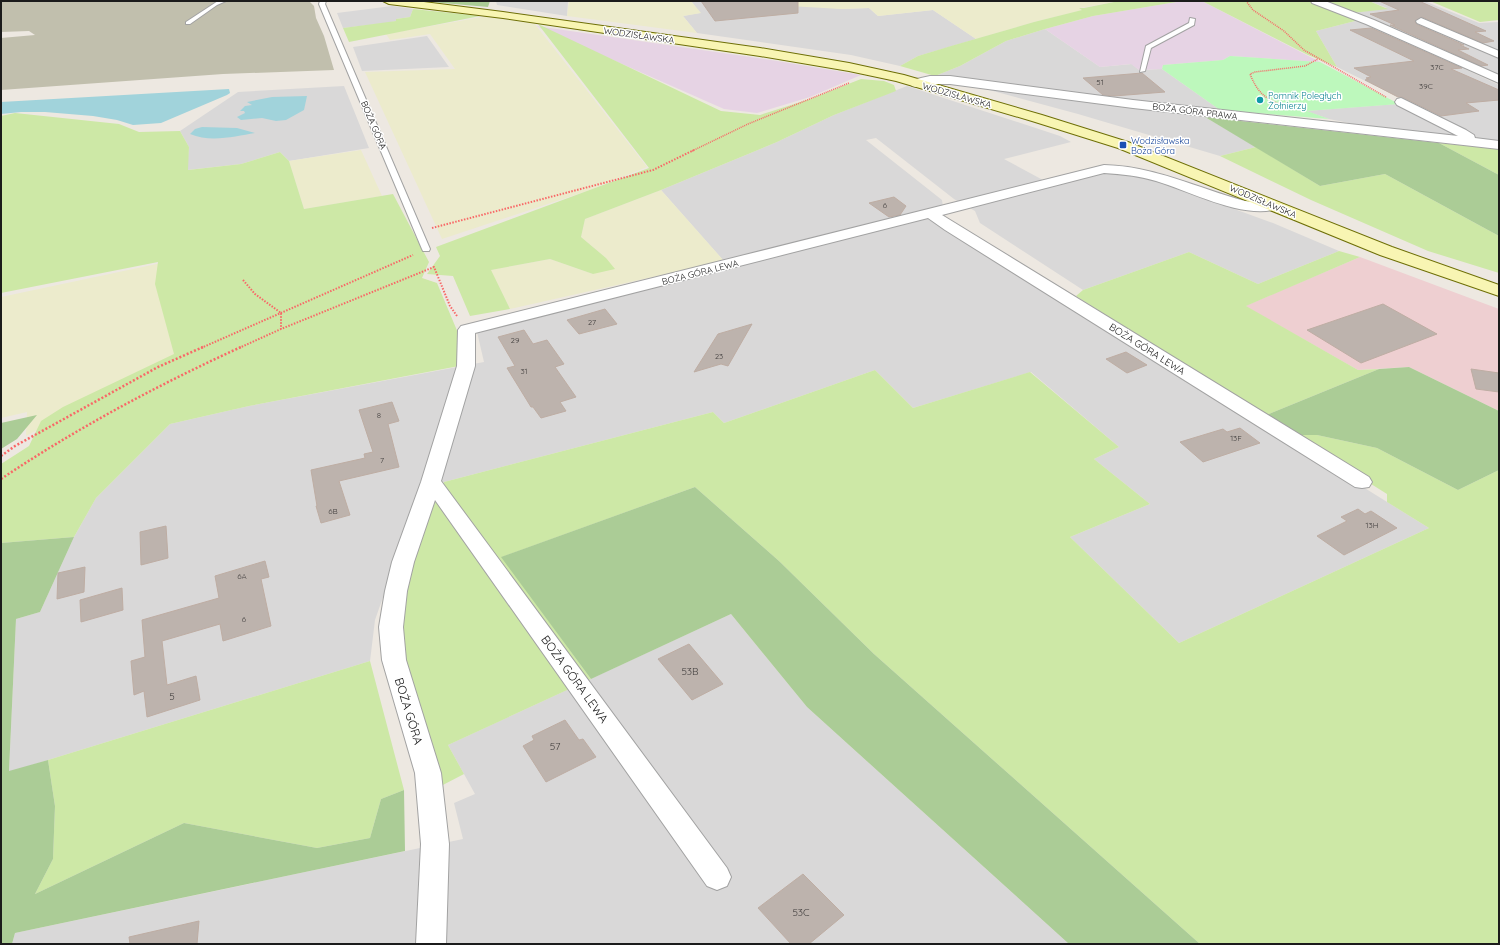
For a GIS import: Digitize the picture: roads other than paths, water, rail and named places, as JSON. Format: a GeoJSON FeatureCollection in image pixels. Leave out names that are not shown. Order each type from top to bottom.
{"type":"FeatureCollection","features":[{"type":"Feature","properties":{"kind":"main road","name":"WODZISŁAWSKA"},"geometry":{"type":"LineString","coordinates":[[389,1],[467,10],[816,61],[916,83],[1037,118],[1122,145],[1423,265],[1499,292]]}},
{"type":"Feature","properties":{"kind":"street"},"geometry":{"type":"LineString","coordinates":[[1316,1],[1370,22],[1499,79]]}},
{"type":"Feature","properties":{"kind":"street"},"geometry":{"type":"LineString","coordinates":[[1421,21],[1499,55]]}},
{"type":"Feature","properties":{"kind":"street","name":"BOŻA GÓRA PRAWA"},"geometry":{"type":"LineString","coordinates":[[916,83],[930,80],[950,80],[1133,104],[1499,144]]}},
{"type":"Feature","properties":{"kind":"street","name":"BOŻA GÓRA PRAWA"},"geometry":{"type":"LineString","coordinates":[[1401,102],[1462,133],[1474,142]]}},
{"type":"Feature","properties":{"kind":"street","name":"BOŻA GÓRA LEWA"},"geometry":{"type":"LineString","coordinates":[[467,330],[932,214],[1095,171],[1118,169],[1142,173],[1242,205],[1262,208],[1273,206]]}},
{"type":"Feature","properties":{"kind":"street","name":"BOŻA GÓRA LEWA"},"geometry":{"type":"LineString","coordinates":[[932,214],[950,227],[1362,482]]}},
{"type":"Feature","properties":{"kind":"street","name":"BOŻA GÓRA"},"geometry":{"type":"LineString","coordinates":[[432,944],[435,844],[428,773],[394,660],[391,627],[396,591],[403,562],[430,482],[466,366],[467,330]]}},
{"type":"Feature","properties":{"kind":"street","name":"BOŻA GÓRA LEWA"},"geometry":{"type":"LineString","coordinates":[[430,482],[442,495],[717,877]]}},
{"type":"Feature","properties":{"kind":"lane"},"geometry":{"type":"LineString","coordinates":[[188,23],[215,4],[223,1]]}},
{"type":"Feature","properties":{"kind":"lane","name":"BOŻA GÓRA"},"geometry":{"type":"LineString","coordinates":[[323,1],[322,4],[426,249]]}},
{"type":"Feature","properties":{"kind":"lane"},"geometry":{"type":"LineString","coordinates":[[1142,71],[1148,47],[1192,24],[1192,19]]}},
{"type":"Feature","properties":{"kind":"water"},"geometry":{"type":"Polygon","coordinates":[[[229,89],[230,93],[227,95],[161,123],[133,125],[117,120],[93,116],[45,112],[1,114],[1,102],[229,89]]]}},
{"type":"Feature","properties":{"kind":"water"},"geometry":{"type":"Polygon","coordinates":[[[307,96],[304,110],[286,120],[276,121],[262,118],[241,120],[237,117],[245,113],[244,111],[240,111],[245,106],[252,105],[247,102],[272,97],[307,96]]]}},
{"type":"Feature","properties":{"kind":"water"},"geometry":{"type":"Polygon","coordinates":[[[202,127],[237,128],[255,133],[215,138],[198,137],[190,134],[195,129],[202,127]]]}},
{"type":"Feature","properties":{"kind":"place","name":"Pomnik Poległych Żołnierzy"},"geometry":{"type":"Point","coordinates":[1260,100]}},
{"type":"Feature","properties":{"kind":"place","name":"Wodzisławska Boża Góra"},"geometry":{"type":"Point","coordinates":[1123,145]}}]}
